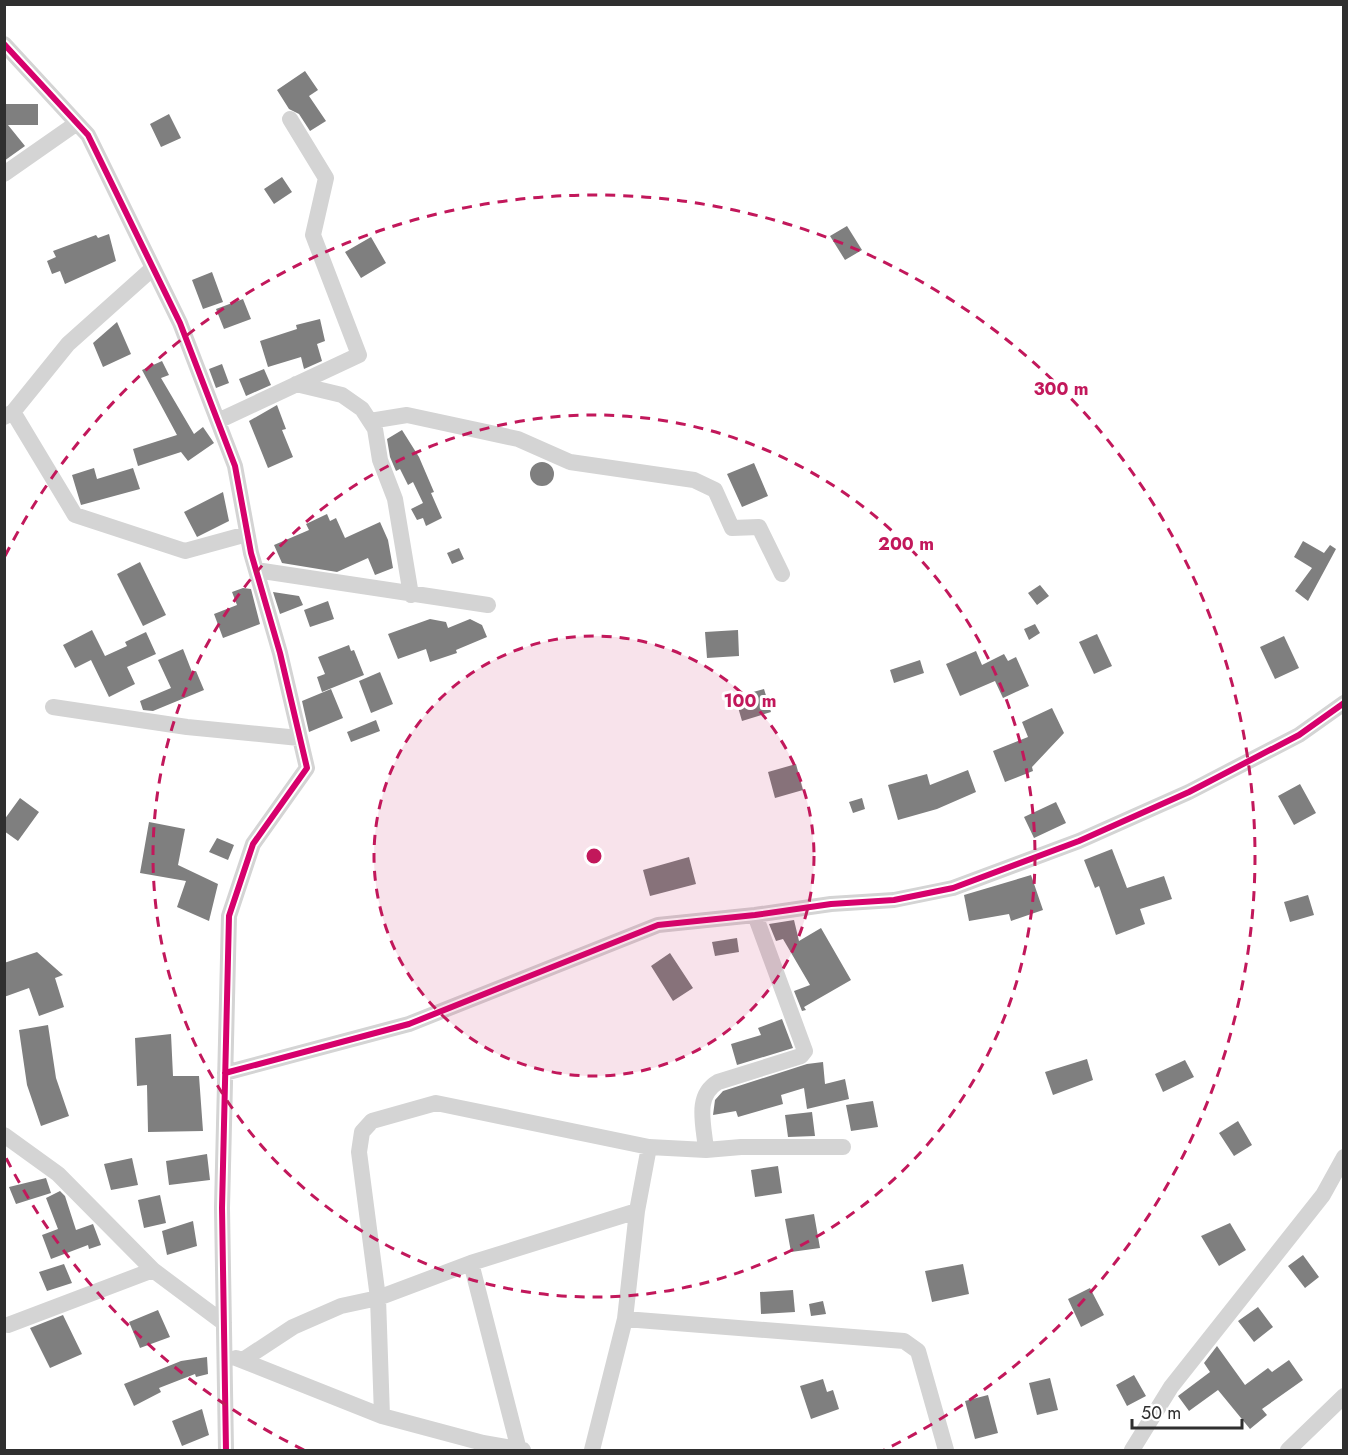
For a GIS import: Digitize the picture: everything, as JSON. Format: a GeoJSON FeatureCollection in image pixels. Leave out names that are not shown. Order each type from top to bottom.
{"type":"FeatureCollection","features":[{"type":"Feature","properties":{"kind":"street"},"geometry":{"type":"LineString","coordinates":[[4,44],[88,135],[180,323],[235,465],[247,534],[280,653],[307,768],[253,844],[229,916],[222,1208],[226,1450]]}},
{"type":"Feature","properties":{"kind":"street"},"geometry":{"type":"LineString","coordinates":[[218,422],[359,355],[313,235],[326,178],[290,119]]}},
{"type":"Feature","properties":{"kind":"street"},"geometry":{"type":"LineString","coordinates":[[4,174],[77,123]]}},
{"type":"Feature","properties":{"kind":"street"},"geometry":{"type":"LineString","coordinates":[[153,268],[68,344],[9,415],[75,515],[185,551],[247,534]]}},
{"type":"Feature","properties":{"kind":"street"},"geometry":{"type":"LineString","coordinates":[[296,384],[342,395],[362,409],[375,429],[380,460],[395,500],[411,595]]}},
{"type":"Feature","properties":{"kind":"street"},"geometry":{"type":"LineString","coordinates":[[370,421],[408,415],[518,440],[570,462],[694,480],[715,490],[732,528],[759,527],[782,574]]}},
{"type":"Feature","properties":{"kind":"street"},"geometry":{"type":"LineString","coordinates":[[256,570],[488,605]]}},
{"type":"Feature","properties":{"kind":"street"},"geometry":{"type":"LineString","coordinates":[[225,1073],[409,1024],[658,925],[831,904],[894,900],[953,888],[1016,866],[1189,792],[1299,735],[1344,703]]}},
{"type":"Feature","properties":{"kind":"street"},"geometry":{"type":"LineString","coordinates":[[53,707],[187,727],[299,738]]}},
{"type":"Feature","properties":{"kind":"street"},"geometry":{"type":"LineString","coordinates":[[706,1150],[702,1100],[707,1089],[718,1082],[801,1056],[805,1052],[754,915]]}},
{"type":"Feature","properties":{"kind":"street"},"geometry":{"type":"LineString","coordinates":[[382,1416],[378,1298],[359,1152],[362,1132],[372,1121],[436,1103],[649,1147],[706,1150],[741,1147],[843,1147]]}},
{"type":"Feature","properties":{"kind":"street"},"geometry":{"type":"LineString","coordinates":[[4,1135],[58,1174],[153,1270],[224,1323]]}},
{"type":"Feature","properties":{"kind":"street"},"geometry":{"type":"LineString","coordinates":[[592,1450],[625,1320],[637,1211],[649,1147]]}},
{"type":"Feature","properties":{"kind":"street"},"geometry":{"type":"LineString","coordinates":[[1132,1450],[1171,1387],[1323,1195],[1344,1157]]}},
{"type":"Feature","properties":{"kind":"street"},"geometry":{"type":"LineString","coordinates":[[243,1360],[293,1327],[341,1306],[378,1298],[471,1263],[637,1211]]}},
{"type":"Feature","properties":{"kind":"street"},"geometry":{"type":"LineString","coordinates":[[224,1353],[382,1416],[480,1447],[521,1450],[471,1263]]}},
{"type":"Feature","properties":{"kind":"street"},"geometry":{"type":"LineString","coordinates":[[8,1325],[153,1270]]}},
{"type":"Feature","properties":{"kind":"street"},"geometry":{"type":"LineString","coordinates":[[625,1320],[904,1341],[918,1351],[946,1450]]}},
{"type":"Feature","properties":{"kind":"street"},"geometry":{"type":"LineString","coordinates":[[1288,1450],[1344,1396]]}},
{"type":"Feature","properties":{"kind":"building"},"geometry":{"type":"Polygon","coordinates":[[[305,71],[318,90],[309,96],[326,121],[310,131],[299,114],[289,109],[277,90],[305,71]]]}},
{"type":"Feature","properties":{"kind":"building"},"geometry":{"type":"Polygon","coordinates":[[[4,104],[38,104],[38,125],[8,125],[25,146],[4,161],[4,104]]]}},
{"type":"Feature","properties":{"kind":"building"},"geometry":{"type":"Polygon","coordinates":[[[169,114],[181,138],[161,147],[150,124],[169,114]]]}},
{"type":"Feature","properties":{"kind":"building"},"geometry":{"type":"Polygon","coordinates":[[[282,177],[292,192],[274,204],[264,189],[282,177]]]}},
{"type":"Feature","properties":{"kind":"building"},"geometry":{"type":"Polygon","coordinates":[[[847,226],[862,250],[845,260],[830,236],[847,226]]]}},
{"type":"Feature","properties":{"kind":"building"},"geometry":{"type":"Polygon","coordinates":[[[109,234],[116,261],[65,284],[60,271],[52,274],[47,261],[56,257],[53,251],[96,235],[98,238],[109,234]]]}},
{"type":"Feature","properties":{"kind":"building"},"geometry":{"type":"Polygon","coordinates":[[[371,237],[386,263],[361,278],[345,252],[371,237]]]}},
{"type":"Feature","properties":{"kind":"building"},"geometry":{"type":"Polygon","coordinates":[[[212,272],[223,302],[203,309],[192,280],[212,272]]]}},
{"type":"Feature","properties":{"kind":"building"},"geometry":{"type":"Polygon","coordinates":[[[243,299],[251,319],[224,329],[216,309],[243,299]]]}},
{"type":"Feature","properties":{"kind":"building"},"geometry":{"type":"Polygon","coordinates":[[[320,319],[325,341],[317,344],[322,361],[304,369],[301,357],[268,367],[260,341],[297,329],[296,325],[320,319]]]}},
{"type":"Feature","properties":{"kind":"building"},"geometry":{"type":"Polygon","coordinates":[[[117,322],[131,354],[103,367],[93,343],[117,322]]]}},
{"type":"Feature","properties":{"kind":"building"},"geometry":{"type":"Polygon","coordinates":[[[162,361],[169,375],[161,378],[194,434],[203,427],[214,443],[188,461],[181,452],[138,466],[133,449],[177,435],[142,370],[162,361]]]}},
{"type":"Feature","properties":{"kind":"building"},"geometry":{"type":"Polygon","coordinates":[[[222,364],[229,383],[216,388],[209,369],[222,364]]]}},
{"type":"Feature","properties":{"kind":"building"},"geometry":{"type":"Polygon","coordinates":[[[264,369],[271,385],[246,396],[239,379],[264,369]]]}},
{"type":"Feature","properties":{"kind":"building"},"geometry":{"type":"Polygon","coordinates":[[[277,405],[286,429],[282,430],[293,457],[268,468],[249,421],[277,405]]]}},
{"type":"Feature","properties":{"kind":"building"},"geometry":{"type":"Polygon","coordinates":[[[402,430],[419,457],[442,518],[426,526],[423,518],[417,520],[411,509],[423,503],[413,482],[408,485],[400,469],[396,471],[390,457],[387,439],[402,430]]]}},
{"type":"Feature","properties":{"kind":"building"},"geometry":{"type":"Polygon","coordinates":[[[542,462],[550,466],[554,474],[550,482],[542,486],[534,482],[530,474],[534,466],[542,462]]]}},
{"type":"Feature","properties":{"kind":"building"},"geometry":{"type":"Polygon","coordinates":[[[754,463],[768,496],[742,507],[727,474],[754,463]]]}},
{"type":"Feature","properties":{"kind":"building"},"geometry":{"type":"Polygon","coordinates":[[[94,468],[97,479],[133,468],[140,489],[81,505],[72,475],[94,468]]]}},
{"type":"Feature","properties":{"kind":"building"},"geometry":{"type":"Polygon","coordinates":[[[223,492],[229,521],[197,537],[184,512],[223,492]]]}},
{"type":"Feature","properties":{"kind":"building"},"geometry":{"type":"Polygon","coordinates":[[[327,514],[330,521],[336,518],[345,538],[380,522],[388,540],[393,568],[375,575],[368,558],[337,572],[282,563],[274,545],[309,530],[306,524],[327,514]]]}},
{"type":"Feature","properties":{"kind":"building"},"geometry":{"type":"Polygon","coordinates":[[[1303,541],[1324,553],[1330,545],[1336,549],[1308,601],[1295,591],[1312,568],[1294,557],[1303,541]]]}},
{"type":"Feature","properties":{"kind":"building"},"geometry":{"type":"Polygon","coordinates":[[[459,548],[464,559],[452,564],[447,553],[459,548]]]}},
{"type":"Feature","properties":{"kind":"building"},"geometry":{"type":"Polygon","coordinates":[[[140,562],[166,615],[143,626],[117,574],[140,562]]]}},
{"type":"Feature","properties":{"kind":"building"},"geometry":{"type":"Polygon","coordinates":[[[1040,585],[1049,596],[1037,605],[1028,593],[1040,585]]]}},
{"type":"Feature","properties":{"kind":"building"},"geometry":{"type":"Polygon","coordinates":[[[243,588],[251,589],[260,624],[223,638],[214,614],[237,605],[232,592],[243,588]]]}},
{"type":"Feature","properties":{"kind":"building"},"geometry":{"type":"Polygon","coordinates":[[[273,592],[299,596],[303,605],[280,614],[273,592]]]}},
{"type":"Feature","properties":{"kind":"building"},"geometry":{"type":"Polygon","coordinates":[[[328,601],[334,619],[310,627],[304,610],[328,601]]]}},
{"type":"Feature","properties":{"kind":"building"},"geometry":{"type":"Polygon","coordinates":[[[430,619],[446,622],[448,628],[470,619],[482,625],[487,637],[456,650],[457,653],[430,662],[426,649],[398,659],[388,634],[430,619]]]}},
{"type":"Feature","properties":{"kind":"building"},"geometry":{"type":"Polygon","coordinates":[[[1035,624],[1040,633],[1029,640],[1024,629],[1035,624]]]}},
{"type":"Feature","properties":{"kind":"building"},"geometry":{"type":"Polygon","coordinates":[[[92,630],[105,656],[127,646],[125,642],[146,632],[156,654],[127,667],[135,684],[109,697],[91,660],[75,668],[63,645],[92,630]]]}},
{"type":"Feature","properties":{"kind":"building"},"geometry":{"type":"Polygon","coordinates":[[[738,630],[739,656],[707,658],[705,632],[738,630]]]}},
{"type":"Feature","properties":{"kind":"building"},"geometry":{"type":"Polygon","coordinates":[[[1097,634],[1112,666],[1094,674],[1079,642],[1097,634]]]}},
{"type":"Feature","properties":{"kind":"building"},"geometry":{"type":"Polygon","coordinates":[[[1284,636],[1299,668],[1275,679],[1260,647],[1284,636]]]}},
{"type":"Feature","properties":{"kind":"building"},"geometry":{"type":"Polygon","coordinates":[[[349,645],[351,651],[354,650],[364,675],[322,692],[317,677],[325,674],[318,657],[349,645]]]}},
{"type":"Feature","properties":{"kind":"building"},"geometry":{"type":"Polygon","coordinates":[[[183,649],[192,672],[196,671],[204,690],[153,711],[143,710],[140,701],[171,688],[158,660],[183,649]]]}},
{"type":"Feature","properties":{"kind":"building"},"geometry":{"type":"Polygon","coordinates":[[[976,651],[982,665],[1004,654],[1008,661],[1016,657],[1029,686],[1003,698],[995,681],[960,696],[946,664],[976,651]]]}},
{"type":"Feature","properties":{"kind":"building"},"geometry":{"type":"Polygon","coordinates":[[[920,660],[924,673],[894,683],[890,670],[920,660]]]}},
{"type":"Feature","properties":{"kind":"building"},"geometry":{"type":"Polygon","coordinates":[[[380,672],[393,704],[371,713],[359,681],[380,672]]]}},
{"type":"Feature","properties":{"kind":"building"},"geometry":{"type":"Polygon","coordinates":[[[331,689],[343,718],[309,732],[302,701],[331,689]]]}},
{"type":"Feature","properties":{"kind":"building"},"geometry":{"type":"Polygon","coordinates":[[[764,689],[771,712],[742,721],[735,697],[764,689]]]}},
{"type":"Feature","properties":{"kind":"building"},"geometry":{"type":"Polygon","coordinates":[[[1052,708],[1064,733],[1032,767],[1033,771],[1005,782],[993,751],[1028,737],[1022,722],[1052,708]]]}},
{"type":"Feature","properties":{"kind":"building"},"geometry":{"type":"Polygon","coordinates":[[[376,720],[380,731],[351,742],[347,732],[376,720]]]}},
{"type":"Feature","properties":{"kind":"building"},"geometry":{"type":"Polygon","coordinates":[[[796,764],[803,790],[775,798],[768,772],[796,764]]]}},
{"type":"Feature","properties":{"kind":"building"},"geometry":{"type":"Polygon","coordinates":[[[968,770],[976,792],[937,809],[898,820],[888,785],[927,774],[930,785],[968,770]]]}},
{"type":"Feature","properties":{"kind":"building"},"geometry":{"type":"Polygon","coordinates":[[[1300,784],[1316,813],[1294,825],[1278,796],[1300,784]]]}},
{"type":"Feature","properties":{"kind":"building"},"geometry":{"type":"Polygon","coordinates":[[[20,798],[39,812],[18,841],[4,831],[4,820],[20,798]]]}},
{"type":"Feature","properties":{"kind":"building"},"geometry":{"type":"Polygon","coordinates":[[[862,798],[865,809],[853,813],[849,802],[862,798]]]}},
{"type":"Feature","properties":{"kind":"building"},"geometry":{"type":"Polygon","coordinates":[[[1056,802],[1066,823],[1034,838],[1024,817],[1056,802]]]}},
{"type":"Feature","properties":{"kind":"building"},"geometry":{"type":"Polygon","coordinates":[[[149,822],[185,829],[178,865],[218,884],[209,921],[177,907],[186,881],[140,873],[149,822]]]}},
{"type":"Feature","properties":{"kind":"building"},"geometry":{"type":"Polygon","coordinates":[[[217,838],[234,845],[228,860],[209,852],[217,838]]]}},
{"type":"Feature","properties":{"kind":"building"},"geometry":{"type":"Polygon","coordinates":[[[1112,849],[1127,888],[1164,876],[1172,899],[1140,909],[1145,924],[1116,935],[1099,886],[1095,888],[1084,860],[1112,849]]]}},
{"type":"Feature","properties":{"kind":"building"},"geometry":{"type":"Polygon","coordinates":[[[689,857],[696,884],[650,896],[643,870],[689,857]]]}},
{"type":"Feature","properties":{"kind":"building"},"geometry":{"type":"Polygon","coordinates":[[[1031,875],[1043,910],[1011,921],[1009,914],[969,921],[964,895],[1031,875]]]}},
{"type":"Feature","properties":{"kind":"building"},"geometry":{"type":"Polygon","coordinates":[[[1308,895],[1314,915],[1290,922],[1284,902],[1308,895]]]}},
{"type":"Feature","properties":{"kind":"building"},"geometry":{"type":"Polygon","coordinates":[[[794,920],[799,941],[821,928],[851,980],[804,1007],[806,1010],[802,1011],[794,991],[810,985],[783,939],[776,941],[769,924],[794,920]]]}},
{"type":"Feature","properties":{"kind":"building"},"geometry":{"type":"Polygon","coordinates":[[[737,938],[739,952],[715,956],[712,942],[737,938]]]}},
{"type":"Feature","properties":{"kind":"building"},"geometry":{"type":"Polygon","coordinates":[[[37,952],[63,975],[55,978],[64,1007],[39,1016],[29,988],[4,997],[4,963],[37,952]]]}},
{"type":"Feature","properties":{"kind":"building"},"geometry":{"type":"Polygon","coordinates":[[[670,953],[693,988],[673,1001],[651,966],[670,953]]]}},
{"type":"Feature","properties":{"kind":"building"},"geometry":{"type":"Polygon","coordinates":[[[782,1019],[793,1048],[737,1065],[731,1044],[761,1035],[758,1028],[782,1019]]]}},
{"type":"Feature","properties":{"kind":"building"},"geometry":{"type":"Polygon","coordinates":[[[48,1025],[56,1078],[69,1116],[41,1126],[27,1085],[19,1030],[48,1025]]]}},
{"type":"Feature","properties":{"kind":"building"},"geometry":{"type":"Polygon","coordinates":[[[171,1034],[173,1076],[199,1076],[203,1131],[148,1132],[147,1085],[137,1086],[135,1038],[171,1034]]]}},
{"type":"Feature","properties":{"kind":"building"},"geometry":{"type":"Polygon","coordinates":[[[1087,1059],[1093,1080],[1053,1095],[1045,1072],[1087,1059]]]}},
{"type":"Feature","properties":{"kind":"building"},"geometry":{"type":"Polygon","coordinates":[[[1185,1060],[1194,1077],[1163,1092],[1155,1074],[1185,1060]]]}},
{"type":"Feature","properties":{"kind":"building"},"geometry":{"type":"Polygon","coordinates":[[[823,1062],[825,1084],[845,1079],[849,1099],[807,1109],[804,1088],[781,1095],[783,1104],[738,1117],[736,1111],[713,1115],[715,1100],[723,1091],[807,1064],[823,1062]]]}},
{"type":"Feature","properties":{"kind":"building"},"geometry":{"type":"Polygon","coordinates":[[[873,1101],[878,1127],[851,1131],[846,1105],[873,1101]]]}},
{"type":"Feature","properties":{"kind":"building"},"geometry":{"type":"Polygon","coordinates":[[[812,1112],[815,1136],[788,1137],[785,1115],[812,1112]]]}},
{"type":"Feature","properties":{"kind":"building"},"geometry":{"type":"Polygon","coordinates":[[[1238,1121],[1252,1145],[1234,1156],[1219,1133],[1238,1121]]]}},
{"type":"Feature","properties":{"kind":"building"},"geometry":{"type":"Polygon","coordinates":[[[207,1154],[210,1180],[169,1185],[166,1161],[207,1154]]]}},
{"type":"Feature","properties":{"kind":"building"},"geometry":{"type":"Polygon","coordinates":[[[132,1158],[138,1185],[111,1190],[104,1164],[132,1158]]]}},
{"type":"Feature","properties":{"kind":"building"},"geometry":{"type":"Polygon","coordinates":[[[778,1166],[782,1193],[755,1197],[751,1170],[778,1166]]]}},
{"type":"Feature","properties":{"kind":"building"},"geometry":{"type":"Polygon","coordinates":[[[46,1178],[51,1193],[16,1204],[9,1187],[46,1178]]]}},
{"type":"Feature","properties":{"kind":"building"},"geometry":{"type":"Polygon","coordinates":[[[60,1191],[65,1196],[76,1230],[93,1224],[101,1245],[89,1249],[88,1245],[51,1259],[42,1235],[58,1229],[46,1198],[60,1191]]]}},
{"type":"Feature","properties":{"kind":"building"},"geometry":{"type":"Polygon","coordinates":[[[160,1195],[166,1223],[144,1228],[138,1200],[160,1195]]]}},
{"type":"Feature","properties":{"kind":"building"},"geometry":{"type":"Polygon","coordinates":[[[814,1214],[820,1248],[791,1252],[785,1219],[814,1214]]]}},
{"type":"Feature","properties":{"kind":"building"},"geometry":{"type":"Polygon","coordinates":[[[193,1221],[197,1246],[167,1255],[162,1231],[193,1221]]]}},
{"type":"Feature","properties":{"kind":"building"},"geometry":{"type":"Polygon","coordinates":[[[1230,1223],[1246,1250],[1219,1266],[1201,1236],[1230,1223]]]}},
{"type":"Feature","properties":{"kind":"building"},"geometry":{"type":"Polygon","coordinates":[[[1303,1255],[1319,1277],[1305,1288],[1288,1266],[1303,1255]]]}},
{"type":"Feature","properties":{"kind":"building"},"geometry":{"type":"Polygon","coordinates":[[[64,1264],[72,1283],[47,1291],[39,1272],[64,1264]]]}},
{"type":"Feature","properties":{"kind":"building"},"geometry":{"type":"Polygon","coordinates":[[[963,1264],[969,1294],[932,1302],[925,1271],[963,1264]]]}},
{"type":"Feature","properties":{"kind":"building"},"geometry":{"type":"Polygon","coordinates":[[[1090,1288],[1104,1315],[1081,1327],[1068,1299],[1090,1288]]]}},
{"type":"Feature","properties":{"kind":"building"},"geometry":{"type":"Polygon","coordinates":[[[793,1290],[795,1312],[761,1314],[760,1292],[793,1290]]]}},
{"type":"Feature","properties":{"kind":"building"},"geometry":{"type":"Polygon","coordinates":[[[823,1301],[826,1314],[811,1316],[809,1304],[823,1301]]]}},
{"type":"Feature","properties":{"kind":"building"},"geometry":{"type":"Polygon","coordinates":[[[1258,1307],[1273,1327],[1254,1342],[1238,1321],[1258,1307]]]}},
{"type":"Feature","properties":{"kind":"building"},"geometry":{"type":"Polygon","coordinates":[[[158,1310],[170,1337],[140,1348],[129,1322],[158,1310]]]}},
{"type":"Feature","properties":{"kind":"building"},"geometry":{"type":"Polygon","coordinates":[[[63,1315],[82,1354],[50,1368],[30,1328],[63,1315]]]}},
{"type":"Feature","properties":{"kind":"building"},"geometry":{"type":"Polygon","coordinates":[[[1217,1346],[1245,1385],[1268,1368],[1272,1372],[1289,1360],[1303,1380],[1262,1409],[1267,1415],[1250,1429],[1218,1390],[1189,1411],[1178,1396],[1210,1372],[1204,1363],[1217,1346]]]}},
{"type":"Feature","properties":{"kind":"building"},"geometry":{"type":"Polygon","coordinates":[[[207,1357],[208,1374],[196,1377],[195,1374],[159,1388],[161,1392],[134,1406],[124,1384],[181,1361],[207,1357]]]}},
{"type":"Feature","properties":{"kind":"building"},"geometry":{"type":"Polygon","coordinates":[[[1134,1375],[1146,1396],[1127,1406],[1116,1385],[1134,1375]]]}},
{"type":"Feature","properties":{"kind":"building"},"geometry":{"type":"Polygon","coordinates":[[[1050,1378],[1058,1410],[1037,1415],[1029,1383],[1050,1378]]]}},
{"type":"Feature","properties":{"kind":"building"},"geometry":{"type":"Polygon","coordinates":[[[823,1379],[827,1392],[833,1390],[839,1409],[811,1419],[800,1386],[823,1379]]]}},
{"type":"Feature","properties":{"kind":"building"},"geometry":{"type":"Polygon","coordinates":[[[988,1395],[998,1433],[975,1439],[965,1401],[988,1395]]]}},
{"type":"Feature","properties":{"kind":"building"},"geometry":{"type":"Polygon","coordinates":[[[202,1409],[209,1435],[182,1446],[172,1421],[202,1409]]]}},
{"type":"Feature","properties":{"kind":"cycle path"},"geometry":{"type":"LineString","coordinates":[[4,44],[88,135],[180,323],[235,466],[251,553],[280,653],[307,768],[253,844],[229,916],[222,1208],[226,1450]]}},
{"type":"Feature","properties":{"kind":"cycle path"},"geometry":{"type":"LineString","coordinates":[[225,1073],[409,1024],[658,925],[831,904],[894,900],[953,888],[1079,841],[1189,792],[1299,735],[1344,703]]}}]}
